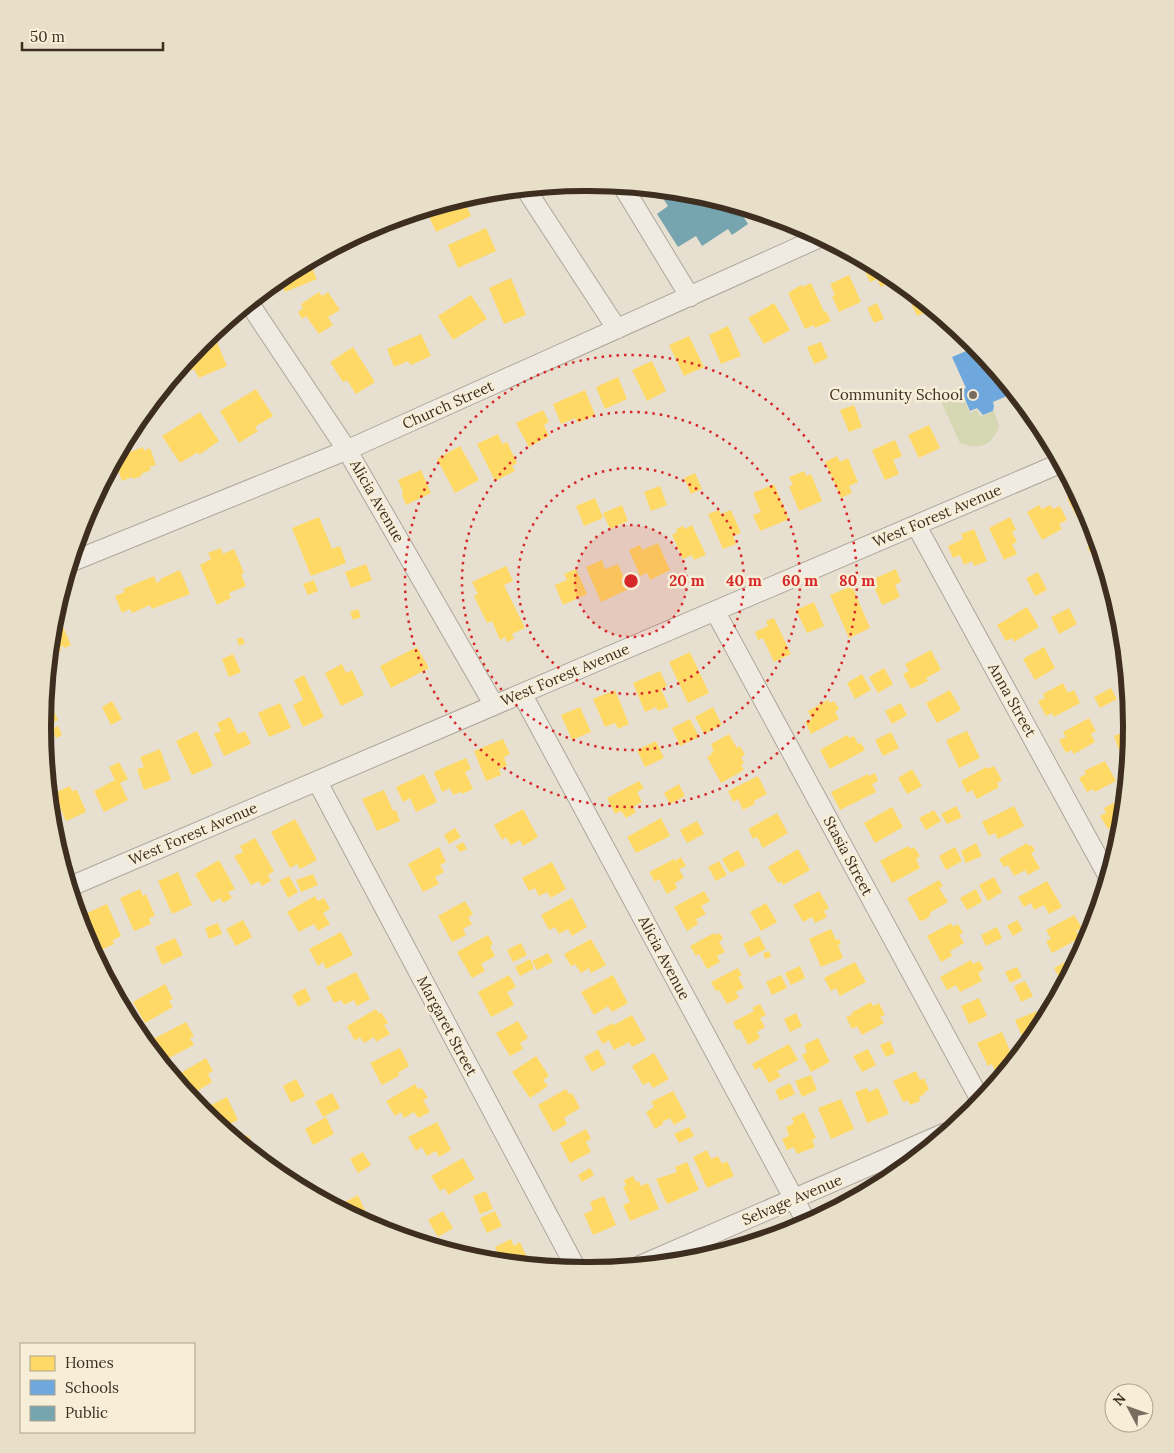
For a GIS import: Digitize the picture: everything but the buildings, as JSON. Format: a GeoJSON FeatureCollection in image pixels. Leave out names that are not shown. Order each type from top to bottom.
{"type":"FeatureCollection","features":[{"type":"Feature","properties":{"kind":"street"},"geometry":{"type":"LineString","coordinates":[[626,192],[690,296]]}},
{"type":"Feature","properties":{"kind":"street"},"geometry":{"type":"LineString","coordinates":[[528,194],[617,329]]}},
{"type":"Feature","properties":{"kind":"street","name":"Church Street"},"geometry":{"type":"LineString","coordinates":[[79,559],[347,450],[812,241]]}},
{"type":"Feature","properties":{"kind":"street","name":"Alicia Avenue"},"geometry":{"type":"LineString","coordinates":[[252,308],[347,450],[494,705]]}},
{"type":"Feature","properties":{"kind":"street","name":"West Forest Avenue"},"geometry":{"type":"LineString","coordinates":[[76,885],[1054,466]]}},
{"type":"Feature","properties":{"kind":"street","name":"Anna Street"},"geometry":{"type":"LineString","coordinates":[[916,525],[1103,867]]}},
{"type":"Feature","properties":{"kind":"street","name":"Stasia Street"},"geometry":{"type":"LineString","coordinates":[[715,611],[977,1094]]}},
{"type":"Feature","properties":{"kind":"street","name":"Alicia Avenue"},"geometry":{"type":"LineString","coordinates":[[522,694],[803,1216]]}},
{"type":"Feature","properties":{"kind":"street","name":"Margaret Street"},"geometry":{"type":"LineString","coordinates":[[316,781],[573,1262]]}},
{"type":"Feature","properties":{"kind":"street","name":"Selvage Avenue"},"geometry":{"type":"LineString","coordinates":[[658,1258],[925,1142]]}},
{"type":"Feature","properties":{"kind":"green space"},"geometry":{"type":"Polygon","coordinates":[[[961,392],[970,413],[977,410],[980,417],[994,411],[999,426],[993,439],[984,445],[973,446],[960,443],[941,401],[961,392]]]}},
{"type":"Feature","properties":{"kind":"place","name":"Community School"},"geometry":{"type":"Point","coordinates":[973,395]}}]}
